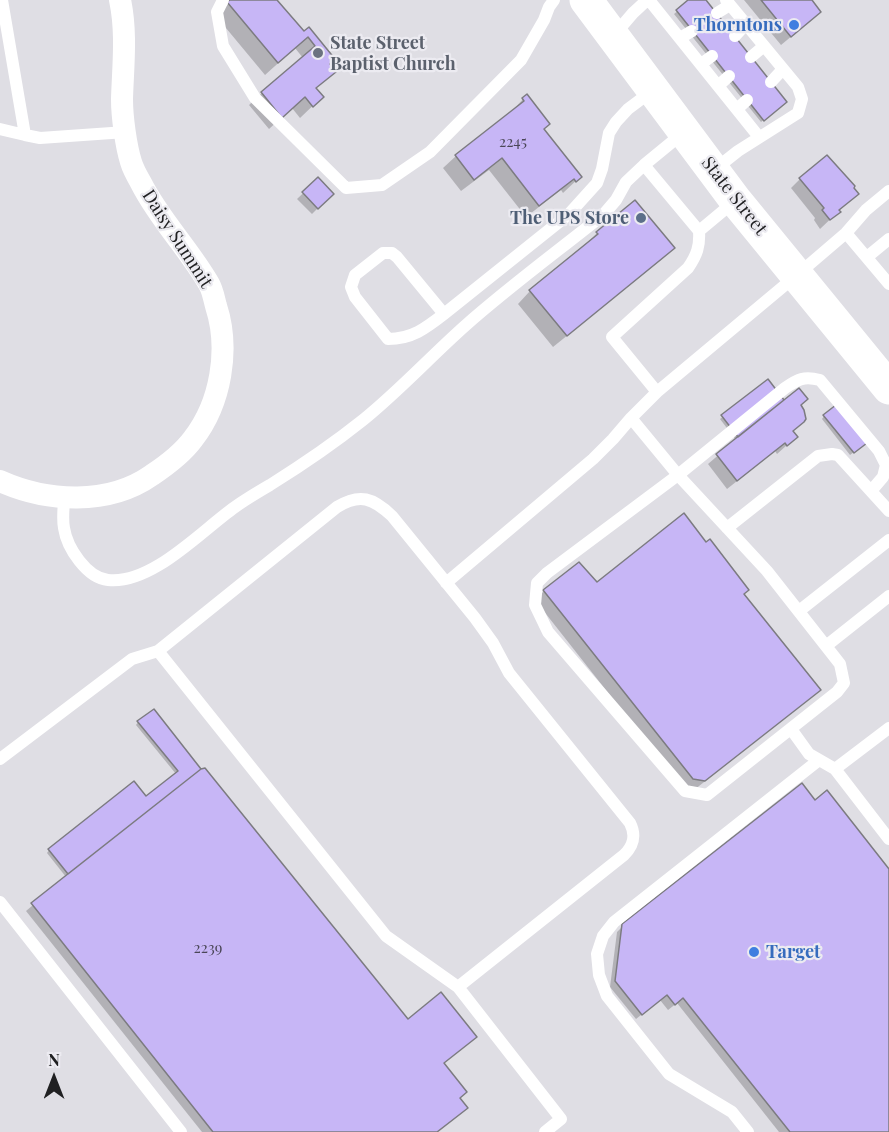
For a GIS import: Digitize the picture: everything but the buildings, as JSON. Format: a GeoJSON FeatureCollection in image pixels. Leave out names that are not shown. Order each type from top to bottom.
{"type":"FeatureCollection","features":[{"type":"Feature","properties":{"kind":"main road","name":"State Street"},"geometry":{"type":"LineString","coordinates":[[586,0],[736,201],[889,388]]}},
{"type":"Feature","properties":{"kind":"street","name":"Daisy Summit"},"geometry":{"type":"LineString","coordinates":[[0,481],[40,495],[86,498],[118,491],[148,478],[172,462],[193,439],[210,409],[220,379],[224,347],[220,317],[210,287],[149,199],[131,164],[122,101],[125,52],[124,17],[120,0]]}},
{"type":"Feature","properties":{"kind":"lane"},"geometry":{"type":"LineString","coordinates":[[2,0],[25,135]]}},
{"type":"Feature","properties":{"kind":"lane"},"geometry":{"type":"LineString","coordinates":[[223,0],[217,12],[223,46],[255,98],[346,188],[382,185],[430,152],[521,60],[554,0]]}},
{"type":"Feature","properties":{"kind":"lane"},"geometry":{"type":"LineString","coordinates":[[613,36],[648,0],[759,137]]}},
{"type":"Feature","properties":{"kind":"lane"},"geometry":{"type":"LineString","coordinates":[[713,170],[798,113],[802,99],[798,87],[728,3],[717,13]]}},
{"type":"Feature","properties":{"kind":"lane"},"geometry":{"type":"LineString","coordinates":[[735,36],[746,24]]}},
{"type":"Feature","properties":{"kind":"lane"},"geometry":{"type":"LineString","coordinates":[[680,38],[692,31]]}},
{"type":"Feature","properties":{"kind":"lane"},"geometry":{"type":"LineString","coordinates":[[752,57],[764,46]]}},
{"type":"Feature","properties":{"kind":"lane"},"geometry":{"type":"LineString","coordinates":[[701,64],[712,56]]}},
{"type":"Feature","properties":{"kind":"lane"},"geometry":{"type":"LineString","coordinates":[[771,82],[783,69]]}},
{"type":"Feature","properties":{"kind":"lane"},"geometry":{"type":"LineString","coordinates":[[718,86],[729,76]]}},
{"type":"Feature","properties":{"kind":"lane"},"geometry":{"type":"LineString","coordinates":[[466,325],[447,312],[392,253],[383,253],[355,275],[351,287],[354,297],[388,339],[402,339],[425,328],[447,312],[569,214],[597,183],[609,133],[616,122],[628,109],[653,90]]}},
{"type":"Feature","properties":{"kind":"lane"},"geometry":{"type":"LineString","coordinates":[[737,109],[747,100]]}},
{"type":"Feature","properties":{"kind":"lane"},"geometry":{"type":"LineString","coordinates":[[0,129],[40,138],[126,132]]}},
{"type":"Feature","properties":{"kind":"lane"},"geometry":{"type":"LineString","coordinates":[[64,497],[64,529],[75,557],[87,569],[101,579],[110,580],[128,579],[148,572],[190,543],[236,506],[343,436],[399,389],[466,325],[604,214],[616,200],[626,182],[684,132]]}},
{"type":"Feature","properties":{"kind":"lane"},"geometry":{"type":"LineString","coordinates":[[644,165],[699,231],[700,245],[688,268],[612,337],[657,392]]}},
{"type":"Feature","properties":{"kind":"lane"},"geometry":{"type":"LineString","coordinates":[[446,583],[593,459],[657,392],[797,275],[889,191]]}},
{"type":"Feature","properties":{"kind":"lane"},"geometry":{"type":"LineString","coordinates":[[699,231],[736,201]]}},
{"type":"Feature","properties":{"kind":"lane"},"geometry":{"type":"LineString","coordinates":[[846,232],[889,284]]}},
{"type":"Feature","properties":{"kind":"lane"},"geometry":{"type":"LineString","coordinates":[[867,257],[889,239]]}},
{"type":"Feature","properties":{"kind":"lane"},"geometry":{"type":"LineString","coordinates":[[631,418],[678,475],[767,572],[799,611],[840,663],[844,683],[837,692],[707,795],[685,791],[548,632],[535,605],[537,583],[547,573],[678,475],[798,380],[810,378],[820,380],[879,451],[886,465],[883,477],[867,487]]}},
{"type":"Feature","properties":{"kind":"lane"},"geometry":{"type":"LineString","coordinates":[[727,528],[818,456],[832,454],[838,455],[889,511]]}},
{"type":"Feature","properties":{"kind":"lane"},"geometry":{"type":"LineString","coordinates":[[0,759],[132,659],[158,651],[337,507],[349,500],[364,499],[381,506],[392,516],[493,643],[509,673],[630,822],[633,829],[634,837],[629,850],[458,987]]}},
{"type":"Feature","properties":{"kind":"lane"},"geometry":{"type":"LineString","coordinates":[[799,611],[889,540]]}},
{"type":"Feature","properties":{"kind":"lane"},"geometry":{"type":"LineString","coordinates":[[826,646],[889,596]]}},
{"type":"Feature","properties":{"kind":"lane"},"geometry":{"type":"LineString","coordinates":[[158,651],[386,936],[458,987],[561,1119],[545,1132]]}},
{"type":"Feature","properties":{"kind":"lane"},"geometry":{"type":"LineString","coordinates":[[835,769],[889,728]]}},
{"type":"Feature","properties":{"kind":"lane"},"geometry":{"type":"LineString","coordinates":[[791,729],[809,754],[835,769],[889,839]]}},
{"type":"Feature","properties":{"kind":"lane"},"geometry":{"type":"LineString","coordinates":[[748,1132],[732,1112],[669,1074],[607,996],[599,975],[597,954],[603,936],[614,922],[819,760]]}},
{"type":"Feature","properties":{"kind":"lane"},"geometry":{"type":"LineString","coordinates":[[0,902],[181,1132]]}},
{"type":"Feature","properties":{"kind":"place","name":"Thorntons"},"geometry":{"type":"Point","coordinates":[794,25]}},
{"type":"Feature","properties":{"kind":"place","name":"State Street Baptist Church"},"geometry":{"type":"Point","coordinates":[318,53]}},
{"type":"Feature","properties":{"kind":"place","name":"The UPS Store"},"geometry":{"type":"Point","coordinates":[641,218]}},
{"type":"Feature","properties":{"kind":"place","name":"Target"},"geometry":{"type":"Point","coordinates":[754,952]}}]}
